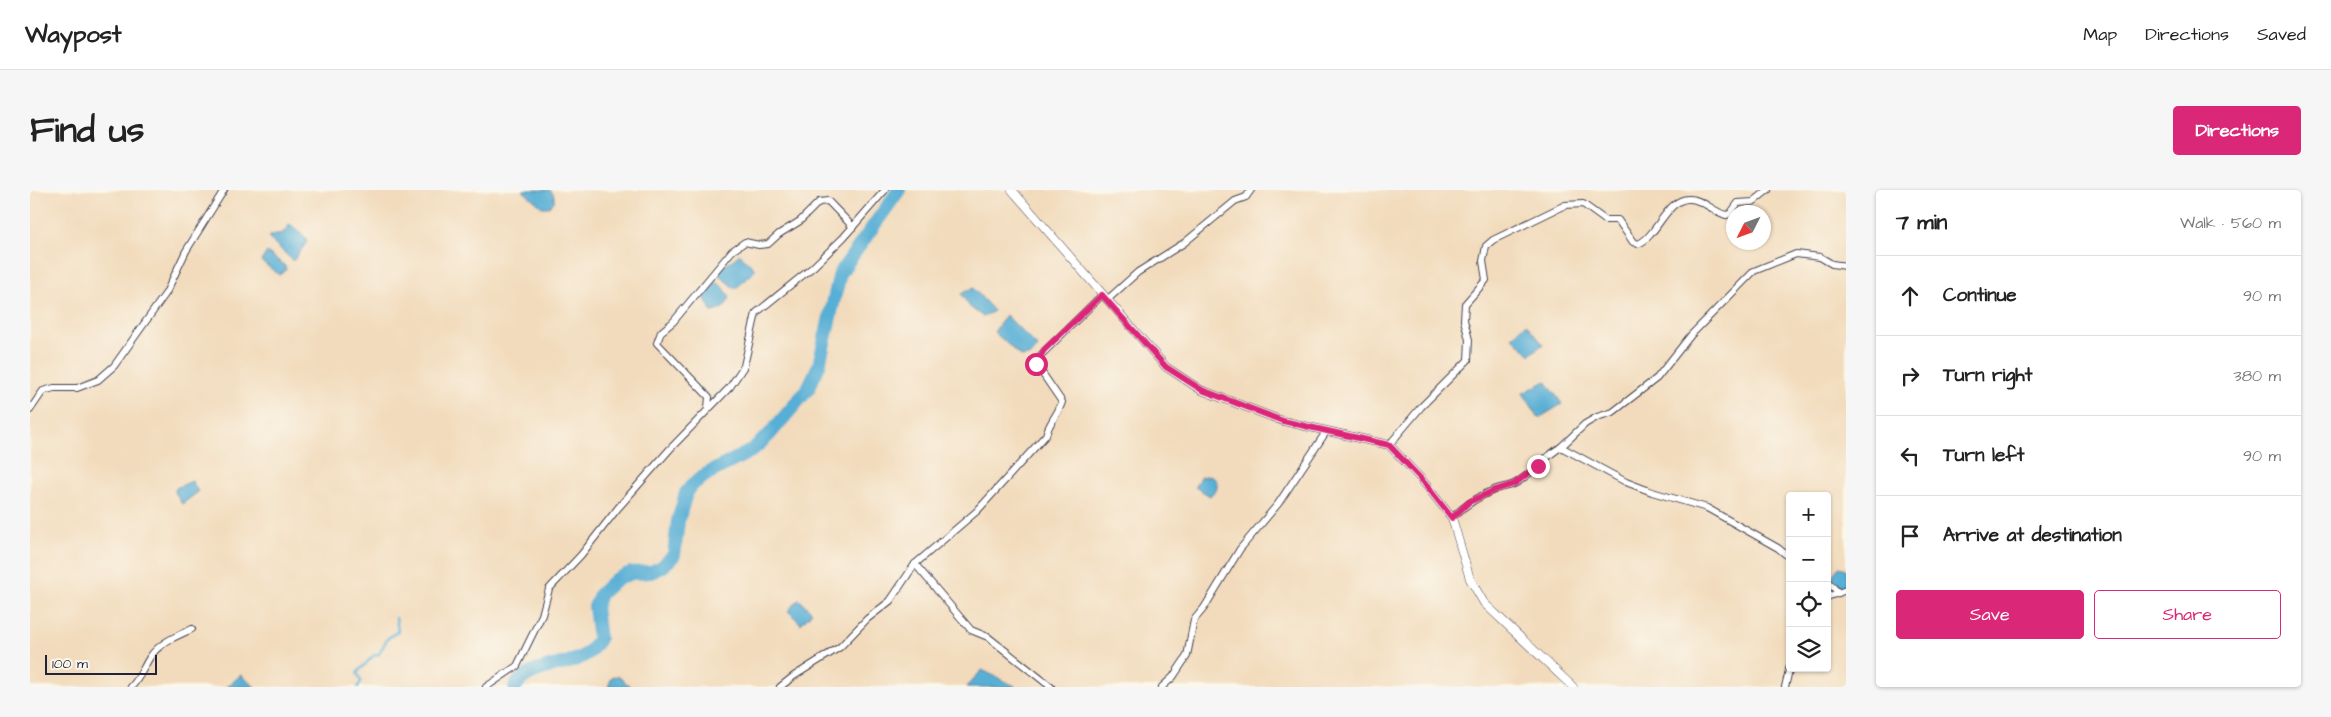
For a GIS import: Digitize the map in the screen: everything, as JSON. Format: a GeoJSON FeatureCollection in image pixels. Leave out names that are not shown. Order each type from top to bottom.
{"type":"FeatureCollection","features":[{"type":"Feature","properties":{"kind":"street"},"geometry":{"type":"LineString","coordinates":[[30,410],[43,391],[54,388],[77,388],[98,380],[114,366],[166,293],[186,251],[224,190]]}},
{"type":"Feature","properties":{"kind":"street"},"geometry":{"type":"LineString","coordinates":[[486,687],[516,666],[542,615],[549,589],[581,556],[618,508],[708,408],[730,387],[744,366],[756,313],[813,267],[853,227],[885,190]]}},
{"type":"Feature","properties":{"kind":"street"},"geometry":{"type":"LineString","coordinates":[[1012,190],[1041,221],[1166,367],[1202,390],[1283,421],[1389,445],[1422,480],[1452,518],[1470,579],[1484,603],[1573,687]]}},
{"type":"Feature","properties":{"kind":"street"},"geometry":{"type":"LineString","coordinates":[[780,687],[840,647],[867,620],[890,601],[915,564],[977,511],[1046,435],[1048,424],[1058,413],[1062,402],[1036,364],[1037,359],[1105,298],[1138,272],[1184,242],[1235,202],[1246,196],[1251,190]]}},
{"type":"Feature","properties":{"kind":"street"},"geometry":{"type":"LineString","coordinates":[[1389,445],[1421,407],[1468,360],[1469,340],[1464,320],[1465,304],[1486,280],[1482,261],[1486,246],[1493,240],[1565,205],[1583,204],[1598,217],[1605,220],[1618,220],[1638,244],[1649,238],[1666,212],[1683,200],[1690,198],[1726,216],[1730,214],[1738,203],[1753,202],[1768,190]]}},
{"type":"Feature","properties":{"kind":"street"},"geometry":{"type":"LineString","coordinates":[[708,408],[709,397],[657,343],[661,332],[684,309],[732,251],[745,242],[759,245],[768,244],[779,234],[800,221],[819,202],[828,202],[853,227]]}},
{"type":"Feature","properties":{"kind":"street"},"geometry":{"type":"LineString","coordinates":[[1452,518],[1469,502],[1514,484],[1538,466],[1544,458],[1561,447],[1585,424],[1597,417],[1612,412],[1657,378],[1691,334],[1754,271],[1796,254],[1820,257],[1832,264],[1846,266]]}},
{"type":"Feature","properties":{"kind":"street"},"geometry":{"type":"LineString","coordinates":[[1162,687],[1173,677],[1187,656],[1194,620],[1204,608],[1240,549],[1278,504],[1326,432]]}},
{"type":"Feature","properties":{"kind":"street"},"geometry":{"type":"LineString","coordinates":[[1561,447],[1626,482],[1652,492],[1707,508],[1778,548],[1786,555]]}},
{"type":"Feature","properties":{"kind":"street"},"geometry":{"type":"LineString","coordinates":[[915,564],[971,630],[988,637],[1051,687]]}},
{"type":"Feature","properties":{"kind":"street"},"geometry":{"type":"LineString","coordinates":[[1828,582],[1839,593]]}},
{"type":"Feature","properties":{"kind":"street"},"geometry":{"type":"LineString","coordinates":[[1831,596],[1846,590]]}},
{"type":"Feature","properties":{"kind":"street"},"geometry":{"type":"LineString","coordinates":[[131,687],[144,672],[150,657],[166,641],[192,629]]}},
{"type":"Feature","properties":{"kind":"street"},"geometry":{"type":"LineString","coordinates":[[1785,687],[1789,672]]}},
{"type":"Feature","properties":{"kind":"water"},"geometry":{"type":"Polygon","coordinates":[[[522,190],[550,190],[554,195],[554,202],[549,207],[542,207],[522,190]]]}},
{"type":"Feature","properties":{"kind":"water"},"geometry":{"type":"Polygon","coordinates":[[[290,224],[305,237],[307,242],[293,261],[269,238],[271,235],[283,233],[290,224]]]}},
{"type":"Feature","properties":{"kind":"water"},"geometry":{"type":"Polygon","coordinates":[[[267,252],[285,266],[286,270],[279,275],[261,261],[267,252]]]}},
{"type":"Feature","properties":{"kind":"water"},"geometry":{"type":"Polygon","coordinates":[[[740,254],[755,269],[735,289],[719,275],[722,268],[740,254]]]}},
{"type":"Feature","properties":{"kind":"water"},"geometry":{"type":"Polygon","coordinates":[[[716,282],[723,287],[730,297],[723,308],[712,312],[702,294],[708,285],[716,282]]]}},
{"type":"Feature","properties":{"kind":"water"},"geometry":{"type":"Polygon","coordinates":[[[973,288],[994,311],[983,317],[970,307],[961,294],[973,288]]]}},
{"type":"Feature","properties":{"kind":"water"},"geometry":{"type":"Polygon","coordinates":[[[1006,315],[1038,347],[1032,355],[1022,357],[994,332],[1006,315]]]}},
{"type":"Feature","properties":{"kind":"water"},"geometry":{"type":"Polygon","coordinates":[[[1526,324],[1543,344],[1530,355],[1512,337],[1526,324]]]}},
{"type":"Feature","properties":{"kind":"water"},"geometry":{"type":"Polygon","coordinates":[[[1546,381],[1562,404],[1539,418],[1523,393],[1546,381]]]}},
{"type":"Feature","properties":{"kind":"water"},"geometry":{"type":"Polygon","coordinates":[[[1200,477],[1213,477],[1217,482],[1217,488],[1210,496],[1195,487],[1200,477]]]}},
{"type":"Feature","properties":{"kind":"water"},"geometry":{"type":"Polygon","coordinates":[[[192,481],[198,492],[182,504],[175,492],[176,488],[192,481]]]}},
{"type":"Feature","properties":{"kind":"water"},"geometry":{"type":"Polygon","coordinates":[[[1839,567],[1846,569],[1846,586],[1842,588],[1831,577],[1839,567]]]}},
{"type":"Feature","properties":{"kind":"water"},"geometry":{"type":"Polygon","coordinates":[[[799,599],[812,612],[801,624],[788,611],[799,599]]]}},
{"type":"Feature","properties":{"kind":"water"},"geometry":{"type":"Polygon","coordinates":[[[982,670],[1015,686],[1015,687],[966,687],[982,670]]]}},
{"type":"Feature","properties":{"kind":"water"},"geometry":{"type":"Polygon","coordinates":[[[241,675],[255,687],[227,687],[241,675]]]}},
{"type":"Feature","properties":{"kind":"water"},"geometry":{"type":"Polygon","coordinates":[[[618,676],[631,687],[608,687],[612,677],[618,676]]]}},
{"type":"Feature","properties":{"kind":"waterway"},"geometry":{"type":"LineString","coordinates":[[515,687],[521,679],[530,674],[571,661],[589,652],[599,639],[595,607],[600,594],[615,580],[631,573],[651,572],[662,567],[674,555],[678,521],[686,493],[693,484],[707,474],[751,451],[769,435],[808,389],[819,365],[840,273],[899,190]]}},
{"type":"Feature","properties":{"kind":"waterway"},"geometry":{"type":"LineString","coordinates":[[358,687],[361,681],[357,673],[373,656],[379,654],[387,639],[398,631],[396,618]]}},
{"type":"Feature","properties":{"kind":"route"},"geometry":{"type":"LineString","coordinates":[[1036,364],[1037,359],[1044,350],[1102,295],[1138,333],[1166,367],[1202,390],[1283,421],[1389,445],[1422,480],[1452,518],[1469,502],[1514,484],[1538,466]]}}]}
